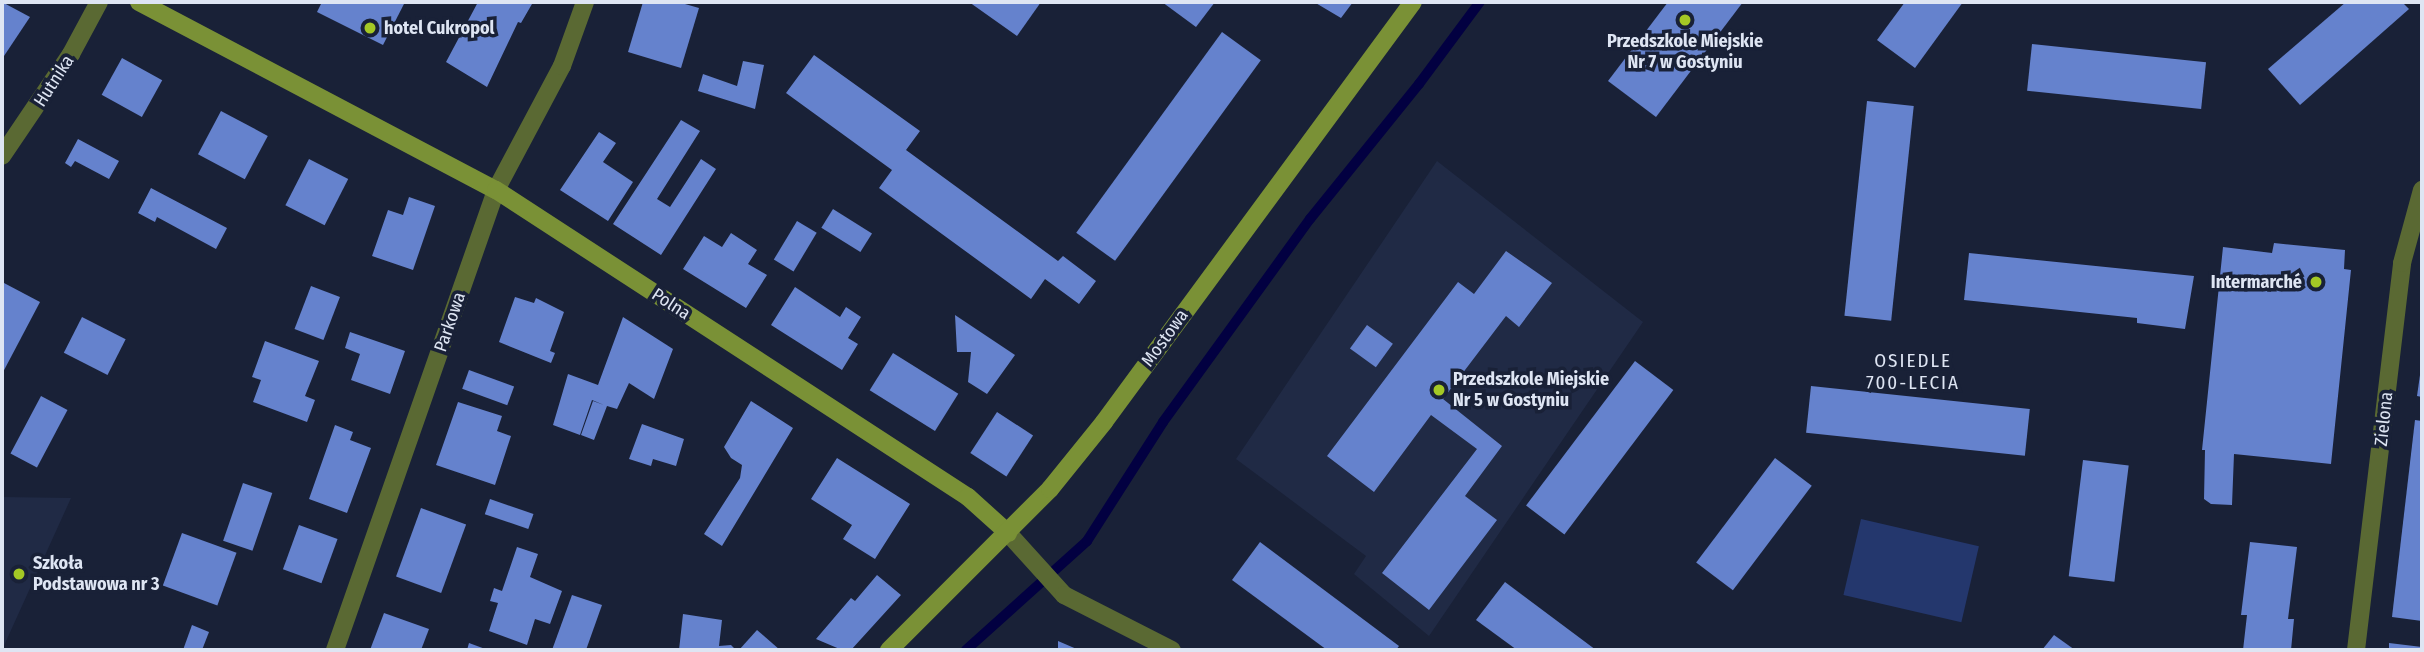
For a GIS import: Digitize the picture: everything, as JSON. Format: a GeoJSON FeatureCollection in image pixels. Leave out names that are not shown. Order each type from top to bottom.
{"type":"FeatureCollection","features":[{"type":"Feature","properties":{"kind":"street","name":"Hutnika"},"geometry":{"type":"LineString","coordinates":[[2,156],[71,54],[99,2]]}},
{"type":"Feature","properties":{"kind":"street","name":"Polna"},"geometry":{"type":"LineString","coordinates":[[139,2],[496,190],[968,497],[1007,533],[1064,595],[1172,650]]}},
{"type":"Feature","properties":{"kind":"street","name":"Parkowa"},"geometry":{"type":"LineString","coordinates":[[335,650],[496,190],[562,66],[585,2]]}},
{"type":"Feature","properties":{"kind":"street","name":"Mostowa"},"geometry":{"type":"LineString","coordinates":[[889,650],[1050,489],[1104,422],[1413,2]]}},
{"type":"Feature","properties":{"kind":"street","name":"Zielona"},"geometry":{"type":"LineString","coordinates":[[2356,650],[2402,263],[2422,190]]}},
{"type":"Feature","properties":{"kind":"shaded area","name":"Przedszkole Miejskie Nr 5 w Gostyniu"},"geometry":{"type":"Polygon","coordinates":[[[1437,161],[1643,322],[1429,636],[1354,574],[1366,556],[1236,459],[1437,161]]]}},
{"type":"Feature","properties":{"kind":"shaded area","name":"Szkoła Podstawowa nr 3"},"geometry":{"type":"Polygon","coordinates":[[[2,497],[71,498],[2,650],[2,497]]]}},
{"type":"Feature","properties":{"kind":"shaded area"},"geometry":{"type":"Polygon","coordinates":[[[1861,519],[1979,546],[1961,622],[1843,595],[1861,519]]]}},
{"type":"Feature","properties":{"kind":"building"},"geometry":{"type":"Polygon","coordinates":[[[2,2],[30,17],[2,59],[2,2]]]}},
{"type":"Feature","properties":{"kind":"building","name":"hotel Cukropol"},"geometry":{"type":"Polygon","coordinates":[[[322,2],[405,2],[383,45],[317,12],[322,2]]]}},
{"type":"Feature","properties":{"kind":"building"},"geometry":{"type":"Polygon","coordinates":[[[478,2],[532,4],[521,23],[518,22],[487,87],[446,62],[478,2]]]}},
{"type":"Feature","properties":{"kind":"building"},"geometry":{"type":"Polygon","coordinates":[[[643,2],[678,2],[699,8],[681,68],[628,52],[643,2]]]}},
{"type":"Feature","properties":{"kind":"building"},"geometry":{"type":"Polygon","coordinates":[[[969,2],[1041,2],[1017,36],[969,2]]]}},
{"type":"Feature","properties":{"kind":"building"},"geometry":{"type":"Polygon","coordinates":[[[1162,2],[1215,2],[1196,27],[1162,2]]]}},
{"type":"Feature","properties":{"kind":"building"},"geometry":{"type":"Polygon","coordinates":[[[1314,2],[1353,2],[1341,18],[1314,2]]]}},
{"type":"Feature","properties":{"kind":"building"},"geometry":{"type":"Polygon","coordinates":[[[1668,2],[1743,2],[1656,117],[1608,81],[1668,2]]]}},
{"type":"Feature","properties":{"kind":"building"},"geometry":{"type":"Polygon","coordinates":[[[1905,2],[1963,2],[1915,68],[1877,40],[1905,2]]]}},
{"type":"Feature","properties":{"kind":"building"},"geometry":{"type":"Polygon","coordinates":[[[2346,2],[2402,2],[2409,9],[2300,105],[2268,69],[2346,2]]]}},
{"type":"Feature","properties":{"kind":"building"},"geometry":{"type":"Polygon","coordinates":[[[1222,32],[1261,60],[1115,261],[1076,233],[1222,32]]]}},
{"type":"Feature","properties":{"kind":"building"},"geometry":{"type":"Polygon","coordinates":[[[2032,44],[2206,62],[2201,109],[2027,91],[2032,44]]]}},
{"type":"Feature","properties":{"kind":"building"},"geometry":{"type":"Polygon","coordinates":[[[814,55],[920,131],[906,150],[1058,261],[1063,256],[1096,281],[1079,304],[1045,279],[1031,299],[879,188],[892,170],[786,93],[814,55]]]}},
{"type":"Feature","properties":{"kind":"building"},"geometry":{"type":"Polygon","coordinates":[[[122,58],[162,80],[142,117],[102,95],[122,58]]]}},
{"type":"Feature","properties":{"kind":"building"},"geometry":{"type":"Polygon","coordinates":[[[743,61],[764,65],[755,109],[698,91],[703,74],[737,86],[743,61]]]}},
{"type":"Feature","properties":{"kind":"building"},"geometry":{"type":"Polygon","coordinates":[[[1867,101],[1914,106],[1891,321],[1844,316],[1867,101]]]}},
{"type":"Feature","properties":{"kind":"building"},"geometry":{"type":"Polygon","coordinates":[[[221,111],[268,136],[245,179],[198,154],[221,111]]]}},
{"type":"Feature","properties":{"kind":"building"},"geometry":{"type":"Polygon","coordinates":[[[681,120],[700,131],[657,199],[670,207],[701,159],[716,169],[661,255],[613,224],[681,120]]]}},
{"type":"Feature","properties":{"kind":"building"},"geometry":{"type":"Polygon","coordinates":[[[599,132],[616,143],[603,162],[633,182],[608,221],[560,190],[599,132]]]}},
{"type":"Feature","properties":{"kind":"building"},"geometry":{"type":"Polygon","coordinates":[[[78,139],[119,161],[109,179],[75,161],[71,167],[65,163],[78,139]]]}},
{"type":"Feature","properties":{"kind":"building"},"geometry":{"type":"Polygon","coordinates":[[[309,159],[348,179],[325,225],[285,205],[309,159]]]}},
{"type":"Feature","properties":{"kind":"building"},"geometry":{"type":"Polygon","coordinates":[[[151,188],[227,228],[216,249],[157,217],[155,222],[138,213],[151,188]]]}},
{"type":"Feature","properties":{"kind":"building"},"geometry":{"type":"Polygon","coordinates":[[[409,197],[435,206],[413,270],[372,256],[388,210],[403,215],[409,197]]]}},
{"type":"Feature","properties":{"kind":"building"},"geometry":{"type":"Polygon","coordinates":[[[833,209],[872,233],[860,252],[821,228],[833,209]]]}},
{"type":"Feature","properties":{"kind":"building"},"geometry":{"type":"Polygon","coordinates":[[[797,221],[817,233],[794,271],[774,260],[797,221]]]}},
{"type":"Feature","properties":{"kind":"building"},"geometry":{"type":"Polygon","coordinates":[[[731,233],[757,250],[748,264],[767,275],[746,308],[683,269],[704,236],[722,247],[731,233]]]}},
{"type":"Feature","properties":{"kind":"building"},"geometry":{"type":"Polygon","coordinates":[[[2274,243],[2345,250],[2344,269],[2351,270],[2331,464],[2234,454],[2232,505],[2211,504],[2204,499],[2205,450],[2202,450],[2223,247],[2272,253],[2274,243]]]}},
{"type":"Feature","properties":{"kind":"building"},"geometry":{"type":"Polygon","coordinates":[[[1506,251],[1552,283],[1519,327],[1506,316],[1443,399],[1502,446],[1465,496],[1497,520],[1429,610],[1382,573],[1477,449],[1431,415],[1374,492],[1327,456],[1458,282],[1474,294],[1506,251]]]}},
{"type":"Feature","properties":{"kind":"building"},"geometry":{"type":"Polygon","coordinates":[[[1969,253],[2194,276],[2185,329],[2137,323],[2137,318],[1964,300],[1969,253]]]}},
{"type":"Feature","properties":{"kind":"building"},"geometry":{"type":"Polygon","coordinates":[[[4,283],[40,302],[2,374],[2,288],[4,283]]]}},
{"type":"Feature","properties":{"kind":"building"},"geometry":{"type":"Polygon","coordinates":[[[311,286],[340,297],[323,340],[295,329],[311,286]]]}},
{"type":"Feature","properties":{"kind":"building"},"geometry":{"type":"Polygon","coordinates":[[[795,287],[840,317],[846,307],[861,317],[848,338],[858,344],[842,370],[771,325],[795,287]]]}},
{"type":"Feature","properties":{"kind":"building"},"geometry":{"type":"Polygon","coordinates":[[[515,297],[534,303],[536,298],[564,312],[550,351],[555,353],[551,363],[499,342],[515,297]]]}},
{"type":"Feature","properties":{"kind":"building"},"geometry":{"type":"Polygon","coordinates":[[[955,315],[1015,355],[987,394],[968,382],[971,352],[957,352],[955,315]]]}},
{"type":"Feature","properties":{"kind":"building"},"geometry":{"type":"Polygon","coordinates":[[[82,317],[126,339],[107,375],[64,353],[82,317]]]}},
{"type":"Feature","properties":{"kind":"building"},"geometry":{"type":"Polygon","coordinates":[[[623,317],[673,349],[654,399],[629,383],[617,409],[607,406],[594,440],[581,435],[593,401],[604,405],[592,400],[580,435],[553,425],[568,374],[598,385],[623,317]]]}},
{"type":"Feature","properties":{"kind":"building"},"geometry":{"type":"Polygon","coordinates":[[[1367,325],[1393,344],[1376,367],[1350,348],[1367,325]]]}},
{"type":"Feature","properties":{"kind":"building"},"geometry":{"type":"Polygon","coordinates":[[[350,332],[405,351],[390,394],[351,380],[360,354],[345,348],[350,332]]]}},
{"type":"Feature","properties":{"kind":"building"},"geometry":{"type":"Polygon","coordinates":[[[265,341],[319,361],[305,396],[315,400],[307,422],[253,402],[261,380],[252,377],[265,341]]]}},
{"type":"Feature","properties":{"kind":"building"},"geometry":{"type":"Polygon","coordinates":[[[893,353],[958,394],[935,431],[870,390],[893,353]]]}},
{"type":"Feature","properties":{"kind":"building"},"geometry":{"type":"Polygon","coordinates":[[[1635,361],[1673,390],[1564,534],[1526,506],[1635,361]]]}},
{"type":"Feature","properties":{"kind":"building"},"geometry":{"type":"Polygon","coordinates":[[[2422,368],[2422,397],[2417,396],[2422,368]]]}},
{"type":"Feature","properties":{"kind":"building"},"geometry":{"type":"Polygon","coordinates":[[[469,370],[514,386],[507,405],[462,389],[469,370]]]}},
{"type":"Feature","properties":{"kind":"building"},"geometry":{"type":"Polygon","coordinates":[[[1811,386],[2030,409],[2025,456],[1806,433],[1811,386]]]}},
{"type":"Feature","properties":{"kind":"building"},"geometry":{"type":"Polygon","coordinates":[[[41,396],[67,410],[37,467],[10,453],[41,396]]]}},
{"type":"Feature","properties":{"kind":"building"},"geometry":{"type":"Polygon","coordinates":[[[751,401],[793,428],[722,546],[704,534],[740,478],[742,465],[731,458],[724,447],[751,401]]]}},
{"type":"Feature","properties":{"kind":"building"},"geometry":{"type":"Polygon","coordinates":[[[458,402],[502,416],[497,431],[511,436],[495,485],[436,465],[458,402]]]}},
{"type":"Feature","properties":{"kind":"building"},"geometry":{"type":"Polygon","coordinates":[[[997,412],[1033,435],[1006,477],[970,453],[997,412]]]}},
{"type":"Feature","properties":{"kind":"building"},"geometry":{"type":"Polygon","coordinates":[[[2415,420],[2422,421],[2422,621],[2392,617],[2415,420]]]}},
{"type":"Feature","properties":{"kind":"building"},"geometry":{"type":"Polygon","coordinates":[[[642,424],[684,439],[676,466],[653,459],[651,466],[629,459],[642,424]]]}},
{"type":"Feature","properties":{"kind":"building"},"geometry":{"type":"Polygon","coordinates":[[[335,425],[353,432],[350,440],[371,448],[347,513],[309,499],[335,425]]]}},
{"type":"Feature","properties":{"kind":"building"},"geometry":{"type":"Polygon","coordinates":[[[837,458],[910,504],[875,559],[843,539],[852,525],[811,499],[837,458]]]}},
{"type":"Feature","properties":{"kind":"building"},"geometry":{"type":"Polygon","coordinates":[[[1775,458],[1812,486],[1733,590],[1696,563],[1775,458]]]}},
{"type":"Feature","properties":{"kind":"building"},"geometry":{"type":"Polygon","coordinates":[[[2083,460],[2129,466],[2114,582],[2069,576],[2083,460]]]}},
{"type":"Feature","properties":{"kind":"building"},"geometry":{"type":"Polygon","coordinates":[[[243,483],[272,493],[252,551],[223,541],[243,483]]]}},
{"type":"Feature","properties":{"kind":"building"},"geometry":{"type":"Polygon","coordinates":[[[490,499],[533,514],[528,529],[485,514],[490,499]]]}},
{"type":"Feature","properties":{"kind":"building"},"geometry":{"type":"Polygon","coordinates":[[[421,508],[466,524],[441,593],[396,577],[421,508]]]}},
{"type":"Feature","properties":{"kind":"building"},"geometry":{"type":"Polygon","coordinates":[[[299,525],[338,539],[321,583],[283,569],[299,525]]]}},
{"type":"Feature","properties":{"kind":"building"},"geometry":{"type":"Polygon","coordinates":[[[182,533],[237,553],[217,605],[163,586],[182,533]]]}},
{"type":"Feature","properties":{"kind":"building"},"geometry":{"type":"Polygon","coordinates":[[[1260,542],[1399,646],[1396,650],[1327,650],[1232,580],[1260,542]]]}},
{"type":"Feature","properties":{"kind":"building"},"geometry":{"type":"Polygon","coordinates":[[[2250,542],[2297,547],[2288,619],[2294,619],[2291,650],[2243,650],[2247,615],[2241,615],[2250,542]]]}},
{"type":"Feature","properties":{"kind":"building"},"geometry":{"type":"Polygon","coordinates":[[[517,547],[538,554],[530,577],[562,591],[550,624],[535,619],[527,645],[489,631],[498,603],[490,601],[494,588],[502,591],[517,547]]]}},
{"type":"Feature","properties":{"kind":"building"},"geometry":{"type":"Polygon","coordinates":[[[877,575],[901,595],[851,650],[842,650],[816,639],[851,598],[855,601],[877,575]]]}},
{"type":"Feature","properties":{"kind":"building"},"geometry":{"type":"Polygon","coordinates":[[[1505,582],[1596,650],[1517,650],[1476,620],[1505,582]]]}},
{"type":"Feature","properties":{"kind":"building"},"geometry":{"type":"Polygon","coordinates":[[[572,595],[602,605],[586,650],[552,650],[572,595]]]}},
{"type":"Feature","properties":{"kind":"building"},"geometry":{"type":"Polygon","coordinates":[[[384,613],[429,629],[421,650],[370,650],[384,613]]]}},
{"type":"Feature","properties":{"kind":"building"},"geometry":{"type":"Polygon","coordinates":[[[683,614],[722,620],[719,646],[731,645],[736,650],[679,650],[683,614]]]}},
{"type":"Feature","properties":{"kind":"building"},"geometry":{"type":"Polygon","coordinates":[[[192,625],[209,632],[202,650],[183,650],[192,625]]]}},
{"type":"Feature","properties":{"kind":"building"},"geometry":{"type":"Polygon","coordinates":[[[757,630],[780,650],[739,650],[757,630]]]}},
{"type":"Feature","properties":{"kind":"building"},"geometry":{"type":"Polygon","coordinates":[[[2054,635],[2075,650],[2042,650],[2054,635]]]}},
{"type":"Feature","properties":{"kind":"building"},"geometry":{"type":"Polygon","coordinates":[[[1058,641],[1079,650],[1058,650],[1058,641]]]}},
{"type":"Feature","properties":{"kind":"building"},"geometry":{"type":"Polygon","coordinates":[[[469,643],[488,650],[467,650],[469,643]]]}},
{"type":"Feature","properties":{"kind":"building"},"geometry":{"type":"Polygon","coordinates":[[[2389,643],[2422,647],[2422,650],[2389,650],[2389,643]]]}},
{"type":"Feature","properties":{"kind":"waterway"},"geometry":{"type":"LineString","coordinates":[[966,650],[1087,541],[1163,422],[1310,219],[1419,84],[1480,2]]}},
{"type":"Feature","properties":{"kind":"place","name":"Przedszkole Miejskie Nr 7 w Gostyniu"},"geometry":{"type":"Point","coordinates":[1685,20]}},
{"type":"Feature","properties":{"kind":"place","name":"hotel Cukropol"},"geometry":{"type":"Point","coordinates":[370,28]}},
{"type":"Feature","properties":{"kind":"place","name":"Intermarché"},"geometry":{"type":"Point","coordinates":[2316,282]}},
{"type":"Feature","properties":{"kind":"place","name":"Przedszkole Miejskie Nr 5 w Gostyniu"},"geometry":{"type":"Point","coordinates":[1439,390]}},
{"type":"Feature","properties":{"kind":"place","name":"Szkoła Podstawowa nr 3"},"geometry":{"type":"Point","coordinates":[19,574]}},
{"type":"Feature","properties":{"kind":"district","name":"OSIEDLE 700-LECIA"},"geometry":{"type":"Point","coordinates":[1913,372]}}]}
